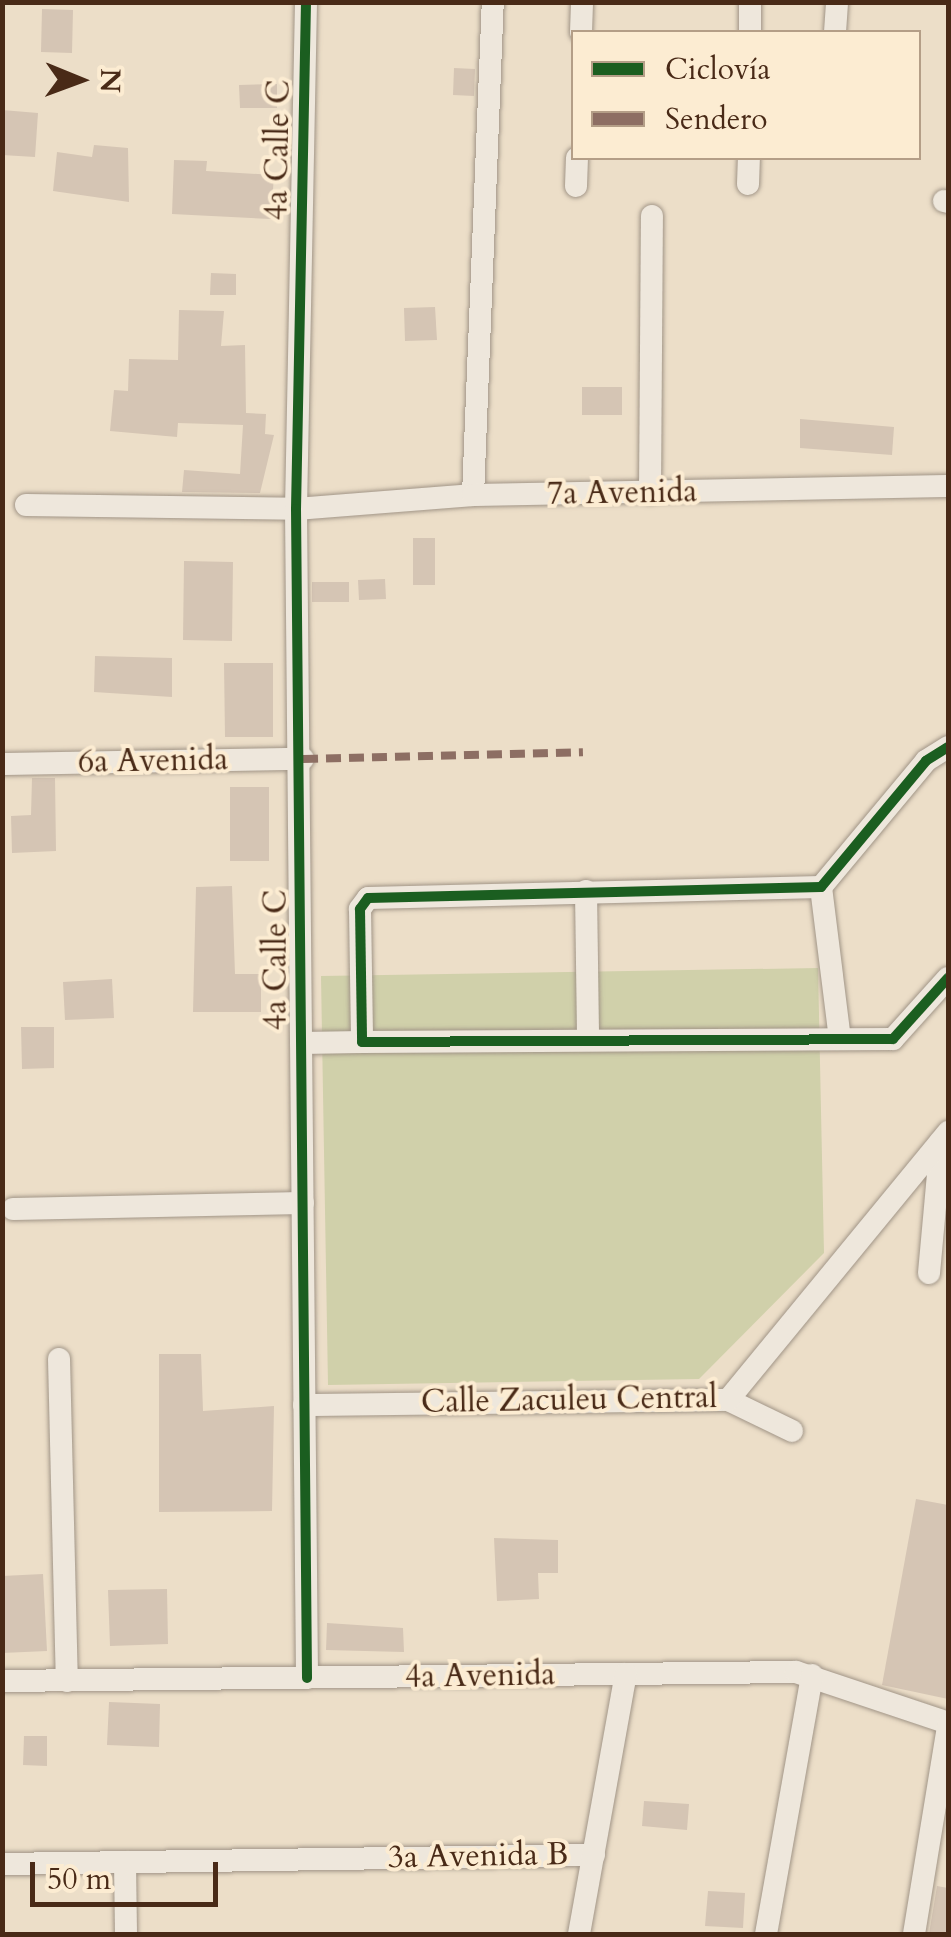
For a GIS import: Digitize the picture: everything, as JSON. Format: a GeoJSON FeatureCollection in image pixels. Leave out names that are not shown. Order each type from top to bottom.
{"type":"FeatureCollection","features":[{"type":"Feature","properties":{"kind":"street","name":"4a Calle C"},"geometry":{"type":"LineString","coordinates":[[306,2],[296,509],[303,759],[301,1043],[308,1678]]}},
{"type":"Feature","properties":{"kind":"street"},"geometry":{"type":"LineString","coordinates":[[473,495],[493,2]]}},
{"type":"Feature","properties":{"kind":"street"},"geometry":{"type":"LineString","coordinates":[[581,30],[582,2]]}},
{"type":"Feature","properties":{"kind":"street"},"geometry":{"type":"LineString","coordinates":[[750,2],[750,30]]}},
{"type":"Feature","properties":{"kind":"street"},"geometry":{"type":"LineString","coordinates":[[835,30],[836,2]]}},
{"type":"Feature","properties":{"kind":"street"},"geometry":{"type":"LineString","coordinates":[[576,186],[577,160]]}},
{"type":"Feature","properties":{"kind":"street"},"geometry":{"type":"LineString","coordinates":[[748,184],[749,160]]}},
{"type":"Feature","properties":{"kind":"street"},"geometry":{"type":"LineString","coordinates":[[650,493],[652,216]]}},
{"type":"Feature","properties":{"kind":"street","name":"7a Avenida"},"geometry":{"type":"LineString","coordinates":[[26,504],[296,509],[473,495],[948,486]]}},
{"type":"Feature","properties":{"kind":"street"},"geometry":{"type":"LineString","coordinates":[[840,1040],[820,887],[926,761],[948,747]]}},
{"type":"Feature","properties":{"kind":"street","name":"6a Avenida"},"geometry":{"type":"LineString","coordinates":[[2,764],[303,759]]}},
{"type":"Feature","properties":{"kind":"street"},"geometry":{"type":"LineString","coordinates":[[362,1042],[362,901],[586,890],[820,887]]}},
{"type":"Feature","properties":{"kind":"street"},"geometry":{"type":"LineString","coordinates":[[586,890],[588,1038]]}},
{"type":"Feature","properties":{"kind":"street"},"geometry":{"type":"LineString","coordinates":[[301,1043],[588,1038],[893,1039],[948,978]]}},
{"type":"Feature","properties":{"kind":"street"},"geometry":{"type":"LineString","coordinates":[[929,1274],[945,1137]]}},
{"type":"Feature","properties":{"kind":"street","name":"Calle Zaculeu Central"},"geometry":{"type":"LineString","coordinates":[[304,1405],[728,1400],[945,1137]]}},
{"type":"Feature","properties":{"kind":"street"},"geometry":{"type":"LineString","coordinates":[[13,1209],[303,1203]]}},
{"type":"Feature","properties":{"kind":"street"},"geometry":{"type":"LineString","coordinates":[[59,1359],[67,1681]]}},
{"type":"Feature","properties":{"kind":"street"},"geometry":{"type":"LineString","coordinates":[[728,1400],[792,1431]]}},
{"type":"Feature","properties":{"kind":"street"},"geometry":{"type":"LineString","coordinates":[[579,1934],[626,1674]]}},
{"type":"Feature","properties":{"kind":"street"},"geometry":{"type":"LineString","coordinates":[[766,1934],[812,1675]]}},
{"type":"Feature","properties":{"kind":"street","name":"4a Avenida"},"geometry":{"type":"LineString","coordinates":[[2,1682],[812,1675],[948,1725]]}},
{"type":"Feature","properties":{"kind":"street"},"geometry":{"type":"LineString","coordinates":[[914,1934],[948,1725]]}},
{"type":"Feature","properties":{"kind":"street","name":"3a Avenida B"},"geometry":{"type":"LineString","coordinates":[[2,1864],[594,1854]]}},
{"type":"Feature","properties":{"kind":"street"},"geometry":{"type":"LineString","coordinates":[[125,1862],[126,1934]]}},
{"type":"Feature","properties":{"kind":"green space"},"geometry":{"type":"Polygon","coordinates":[[[818,968],[824,1253],[699,1379],[328,1385],[321,976],[818,968]]]}},
{"type":"Feature","properties":{"kind":"building"},"geometry":{"type":"Polygon","coordinates":[[[42,9],[73,10],[72,53],[41,52],[42,9]]]}},
{"type":"Feature","properties":{"kind":"building"},"geometry":{"type":"Polygon","coordinates":[[[454,68],[475,69],[474,96],[453,95],[454,68]]]}},
{"type":"Feature","properties":{"kind":"building"},"geometry":{"type":"Polygon","coordinates":[[[277,84],[277,108],[240,108],[239,85],[277,84]]]}},
{"type":"Feature","properties":{"kind":"building"},"geometry":{"type":"Polygon","coordinates":[[[2,110],[38,113],[35,157],[2,155],[2,110]]]}},
{"type":"Feature","properties":{"kind":"building"},"geometry":{"type":"Polygon","coordinates":[[[94,145],[128,148],[129,202],[53,191],[57,152],[92,157],[94,145]]]}},
{"type":"Feature","properties":{"kind":"building"},"geometry":{"type":"Polygon","coordinates":[[[174,160],[207,161],[206,171],[274,175],[271,219],[172,214],[174,160]]]}},
{"type":"Feature","properties":{"kind":"building"},"geometry":{"type":"Polygon","coordinates":[[[211,273],[236,274],[236,295],[210,295],[211,273]]]}},
{"type":"Feature","properties":{"kind":"building"},"geometry":{"type":"Polygon","coordinates":[[[435,307],[437,340],[405,341],[404,308],[435,307]]]}},
{"type":"Feature","properties":{"kind":"building"},"geometry":{"type":"Polygon","coordinates":[[[179,310],[224,311],[221,346],[245,345],[246,413],[266,414],[265,434],[274,435],[260,493],[182,492],[184,470],[240,474],[243,425],[178,423],[177,437],[110,431],[114,390],[128,391],[129,359],[178,360],[179,310]]]}},
{"type":"Feature","properties":{"kind":"building"},"geometry":{"type":"Polygon","coordinates":[[[582,387],[622,387],[622,415],[582,415],[582,387]]]}},
{"type":"Feature","properties":{"kind":"building"},"geometry":{"type":"Polygon","coordinates":[[[800,419],[894,427],[892,455],[800,448],[800,419]]]}},
{"type":"Feature","properties":{"kind":"building"},"geometry":{"type":"Polygon","coordinates":[[[413,538],[435,538],[435,585],[413,585],[413,538]]]}},
{"type":"Feature","properties":{"kind":"building"},"geometry":{"type":"Polygon","coordinates":[[[184,561],[233,562],[232,641],[183,640],[184,561]]]}},
{"type":"Feature","properties":{"kind":"building"},"geometry":{"type":"Polygon","coordinates":[[[385,579],[386,599],[359,600],[358,580],[385,579]]]}},
{"type":"Feature","properties":{"kind":"building"},"geometry":{"type":"Polygon","coordinates":[[[312,582],[349,582],[349,602],[312,602],[312,582]]]}},
{"type":"Feature","properties":{"kind":"building"},"geometry":{"type":"Polygon","coordinates":[[[95,656],[172,658],[172,697],[94,692],[95,656]]]}},
{"type":"Feature","properties":{"kind":"building"},"geometry":{"type":"Polygon","coordinates":[[[224,663],[273,663],[273,737],[225,737],[224,663]]]}},
{"type":"Feature","properties":{"kind":"building"},"geometry":{"type":"Polygon","coordinates":[[[32,778],[55,778],[56,851],[12,853],[11,816],[31,815],[32,778]]]}},
{"type":"Feature","properties":{"kind":"building"},"geometry":{"type":"Polygon","coordinates":[[[230,787],[269,787],[269,861],[230,861],[230,787]]]}},
{"type":"Feature","properties":{"kind":"building"},"geometry":{"type":"Polygon","coordinates":[[[232,886],[235,974],[261,974],[261,1012],[193,1012],[196,887],[232,886]]]}},
{"type":"Feature","properties":{"kind":"building"},"geometry":{"type":"Polygon","coordinates":[[[112,979],[114,1018],[65,1020],[63,982],[112,979]]]}},
{"type":"Feature","properties":{"kind":"building"},"geometry":{"type":"Polygon","coordinates":[[[21,1027],[54,1027],[54,1068],[22,1069],[21,1027]]]}},
{"type":"Feature","properties":{"kind":"building"},"geometry":{"type":"Polygon","coordinates":[[[159,1354],[201,1354],[203,1411],[274,1406],[272,1511],[159,1512],[159,1354]]]}},
{"type":"Feature","properties":{"kind":"building"},"geometry":{"type":"Polygon","coordinates":[[[916,1499],[948,1505],[948,1699],[882,1685],[916,1499]]]}},
{"type":"Feature","properties":{"kind":"building"},"geometry":{"type":"Polygon","coordinates":[[[494,1538],[558,1540],[558,1573],[538,1573],[539,1599],[497,1601],[494,1538]]]}},
{"type":"Feature","properties":{"kind":"building"},"geometry":{"type":"Polygon","coordinates":[[[43,1574],[47,1651],[2,1653],[2,1576],[43,1574]]]}},
{"type":"Feature","properties":{"kind":"building"},"geometry":{"type":"Polygon","coordinates":[[[167,1589],[168,1644],[110,1646],[108,1590],[167,1589]]]}},
{"type":"Feature","properties":{"kind":"building"},"geometry":{"type":"Polygon","coordinates":[[[327,1623],[403,1628],[404,1652],[326,1650],[327,1623]]]}},
{"type":"Feature","properties":{"kind":"building"},"geometry":{"type":"Polygon","coordinates":[[[109,1702],[160,1704],[159,1747],[107,1745],[109,1702]]]}},
{"type":"Feature","properties":{"kind":"building"},"geometry":{"type":"Polygon","coordinates":[[[24,1736],[47,1736],[47,1766],[23,1765],[24,1736]]]}},
{"type":"Feature","properties":{"kind":"building"},"geometry":{"type":"Polygon","coordinates":[[[644,1801],[689,1804],[687,1830],[642,1826],[644,1801]]]}},
{"type":"Feature","properties":{"kind":"building"},"geometry":{"type":"Polygon","coordinates":[[[937,1886],[948,1888],[948,1934],[929,1934],[937,1886]]]}},
{"type":"Feature","properties":{"kind":"building"},"geometry":{"type":"Polygon","coordinates":[[[708,1891],[745,1893],[743,1928],[705,1926],[708,1891]]]}},
{"type":"Feature","properties":{"kind":"marked path"},"geometry":{"type":"LineString","coordinates":[[303,759],[583,752]]}},
{"type":"Feature","properties":{"kind":"cycle path"},"geometry":{"type":"LineString","coordinates":[[306,2],[296,509],[307,1678]]}},
{"type":"Feature","properties":{"kind":"cycle path"},"geometry":{"type":"LineString","coordinates":[[948,747],[926,761],[821,887],[368,898],[360,909],[362,1042],[893,1039],[948,978]]}}]}
